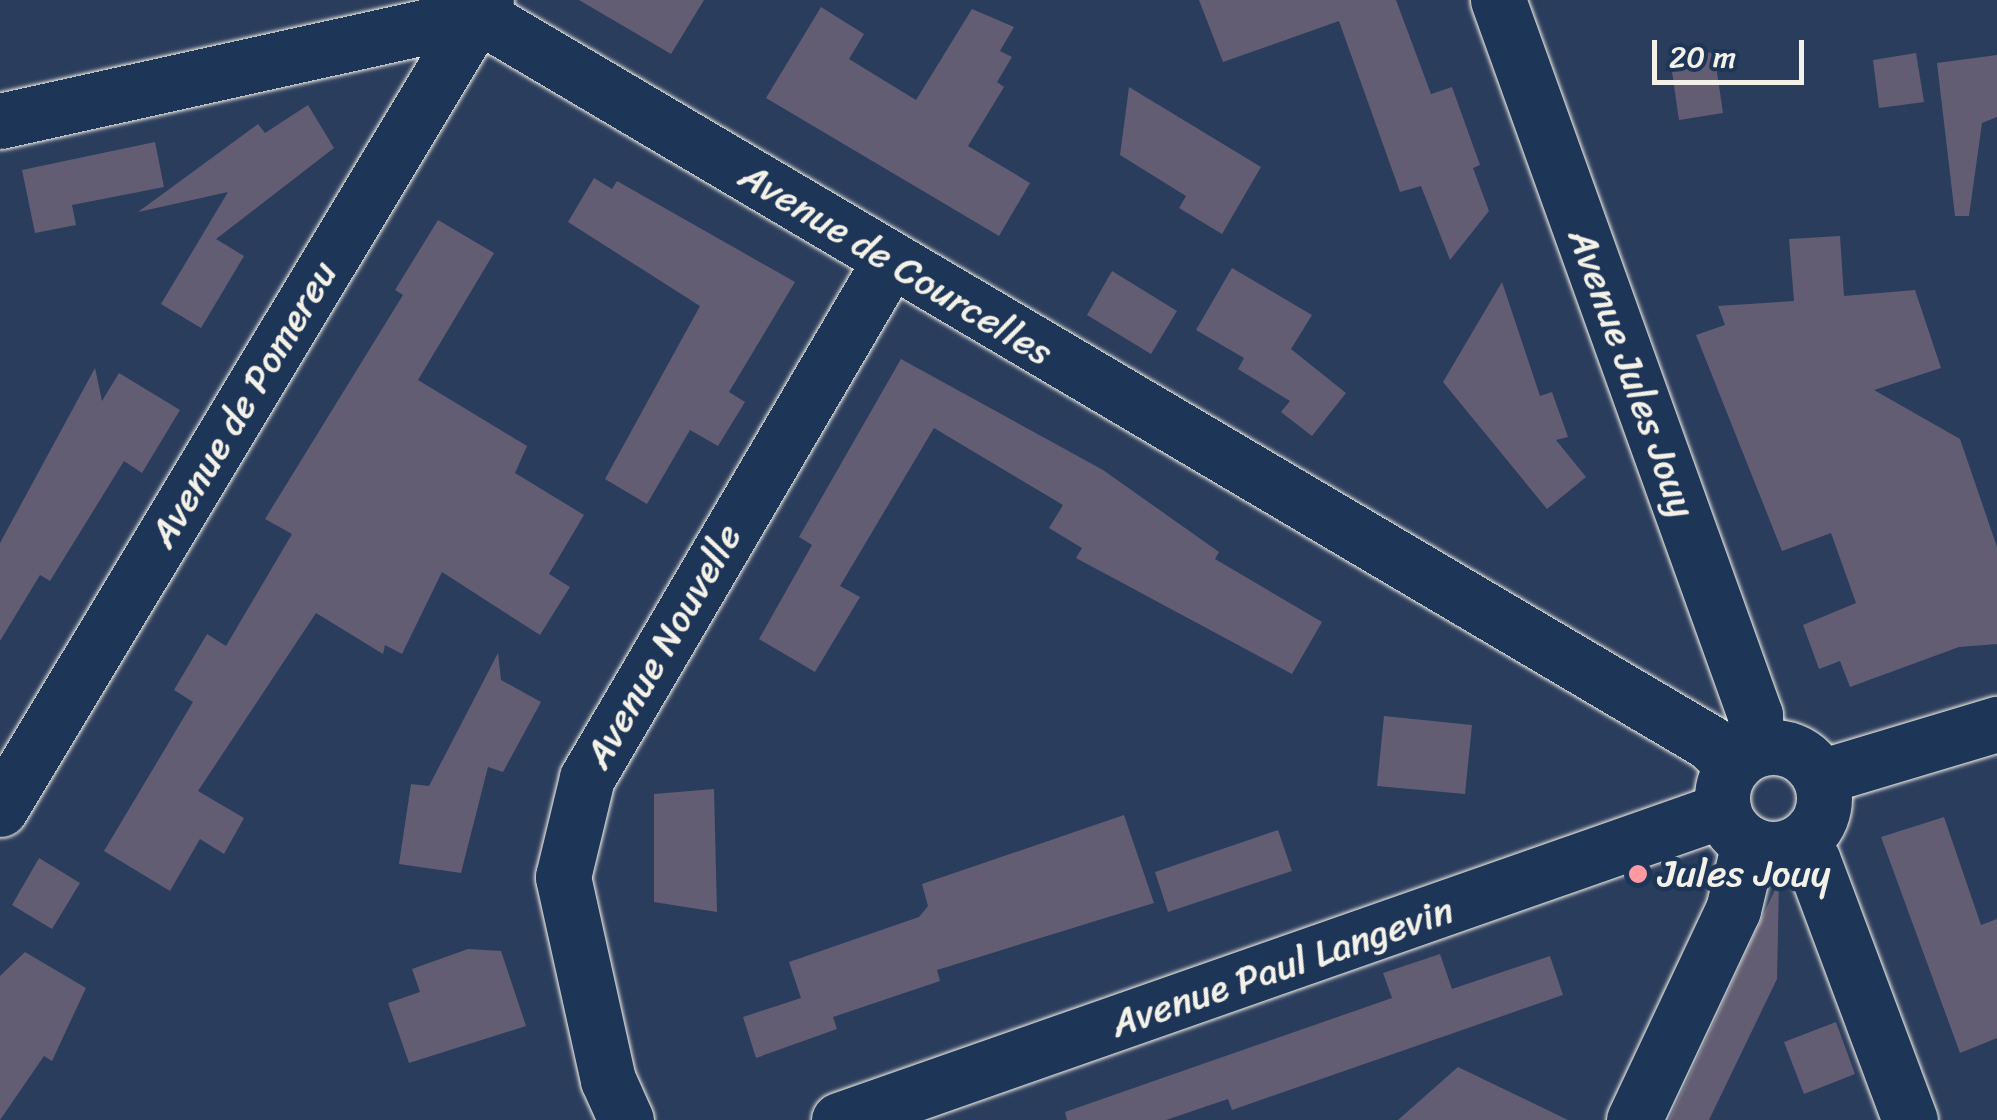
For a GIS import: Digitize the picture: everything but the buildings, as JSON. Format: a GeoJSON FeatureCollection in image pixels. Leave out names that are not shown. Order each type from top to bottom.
{"type":"FeatureCollection","features":[{"type":"Feature","properties":{"kind":"street","name":"Avenue Jules Jouy"},"geometry":{"type":"LineString","coordinates":[[1498,0],[1754,715],[1752,802],[1814,861],[1910,1120]]}},
{"type":"Feature","properties":{"kind":"street","name":"Avenue de Courcelles"},"geometry":{"type":"LineString","coordinates":[[482,7],[890,262],[1709,742],[1752,802]]}},
{"type":"Feature","properties":{"kind":"street"},"geometry":{"type":"LineString","coordinates":[[0,121],[482,7]]}},
{"type":"Feature","properties":{"kind":"street","name":"Avenue de Pomereu"},"geometry":{"type":"LineString","coordinates":[[0,809],[482,7]]}},
{"type":"Feature","properties":{"kind":"street","name":"Avenue Nouvelle"},"geometry":{"type":"LineString","coordinates":[[626,1120],[608,1080],[563,877],[587,778],[890,262]]}},
{"type":"Feature","properties":{"kind":"street"},"geometry":{"type":"LineString","coordinates":[[1634,1120],[1733,910],[1752,802],[1786,747],[1820,777],[1997,724]]}},
{"type":"Feature","properties":{"kind":"street","name":"Avenue Paul Langevin"},"geometry":{"type":"LineString","coordinates":[[838,1120],[1752,802]]}},
{"type":"Feature","properties":{"kind":"place","name":"Jules Jouy"},"geometry":{"type":"Point","coordinates":[1638,874]}}]}
